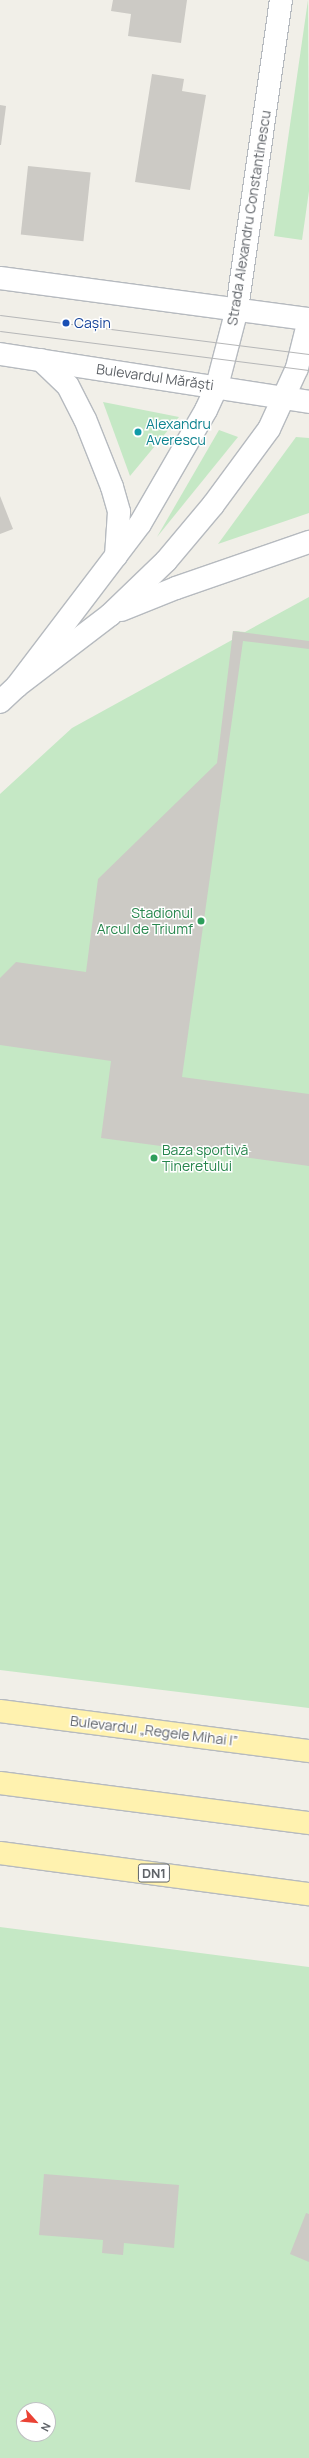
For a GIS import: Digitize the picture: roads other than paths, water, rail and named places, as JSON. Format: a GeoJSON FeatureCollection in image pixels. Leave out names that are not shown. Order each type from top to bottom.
{"type":"FeatureCollection","features":[{"type":"Feature","properties":{"kind":"main road","name":"Strada Alexandru Constantinescu"},"geometry":{"type":"LineString","coordinates":[[17,686],[116,556],[153,503],[206,410],[217,386],[237,309],[281,0]]}},
{"type":"Feature","properties":{"kind":"main road"},"geometry":{"type":"LineString","coordinates":[[0,278],[309,319]]}},
{"type":"Feature","properties":{"kind":"main road","name":"Strada Alexandru Constantinescu"},"geometry":{"type":"LineString","coordinates":[[0,702],[17,686],[110,615],[166,561],[213,505],[260,443],[285,397],[302,354],[309,319]]}},
{"type":"Feature","properties":{"kind":"main road","name":"Bulevardul Mărăști"},"geometry":{"type":"LineString","coordinates":[[0,354],[217,386],[309,402]]}},
{"type":"Feature","properties":{"kind":"main road"},"geometry":{"type":"LineString","coordinates":[[41,360],[68,386],[85,419],[112,487],[119,512],[116,556]]}},
{"type":"Feature","properties":{"kind":"main road"},"geometry":{"type":"LineString","coordinates":[[110,615],[176,588],[309,542]]}},
{"type":"Feature","properties":{"kind":"main road","name":"Bulevardul „Regele Mihai I”"},"geometry":{"type":"LineString","coordinates":[[0,1711],[309,1751]]}},
{"type":"Feature","properties":{"kind":"main road"},"geometry":{"type":"LineString","coordinates":[[0,1783],[309,1823]]}},
{"type":"Feature","properties":{"kind":"main road","name":"DN1"},"geometry":{"type":"LineString","coordinates":[[0,1853],[309,1894]]}},
{"type":"Feature","properties":{"kind":"tram line"},"geometry":{"type":"LineString","coordinates":[[0,315],[309,354]]}},
{"type":"Feature","properties":{"kind":"tram line"},"geometry":{"type":"LineString","coordinates":[[0,331],[309,370]]}},
{"type":"Feature","properties":{"kind":"place","name":"Cașin"},"geometry":{"type":"Point","coordinates":[66,323]}},
{"type":"Feature","properties":{"kind":"place","name":"Alexandru Averescu"},"geometry":{"type":"Point","coordinates":[138,432]}},
{"type":"Feature","properties":{"kind":"place","name":"Stadionul Arcul de Triumf"},"geometry":{"type":"Point","coordinates":[201,921]}},
{"type":"Feature","properties":{"kind":"place","name":"Baza sportivă Tineretului"},"geometry":{"type":"Point","coordinates":[154,1158]}}]}
